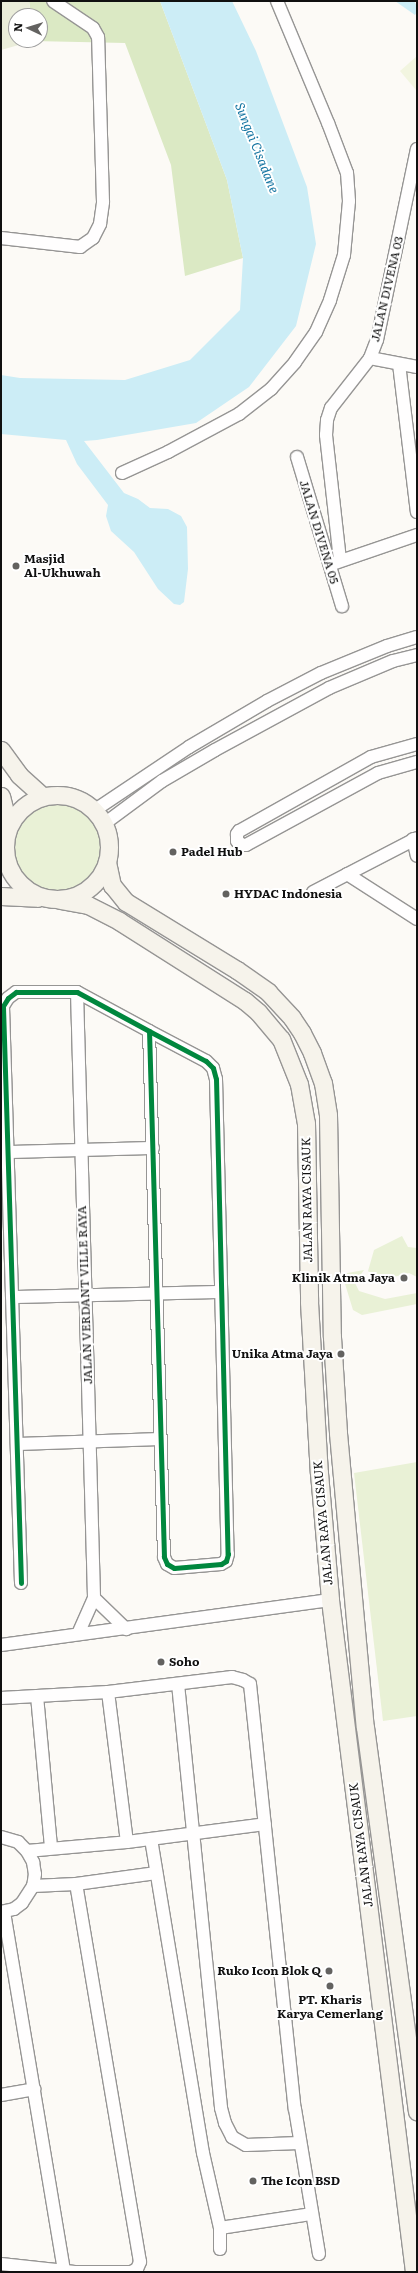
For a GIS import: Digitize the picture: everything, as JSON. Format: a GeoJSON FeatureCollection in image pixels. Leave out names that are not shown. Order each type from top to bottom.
{"type":"FeatureCollection","features":[{"type":"Feature","properties":{"kind":"main road"},"geometry":{"type":"LineString","coordinates":[[1,750],[19,775],[42,796]]}},
{"type":"Feature","properties":{"kind":"main road"},"geometry":{"type":"LineString","coordinates":[[1,896],[60,900],[81,894],[97,881],[107,862],[109,843],[104,824],[95,810],[79,799],[61,794],[42,796],[22,807],[5,837]]}},
{"type":"Feature","properties":{"kind":"main road"},"geometry":{"type":"LineString","coordinates":[[1,796],[5,837],[4,856],[13,876],[29,892],[43,898]]}},
{"type":"Feature","properties":{"kind":"main road","name":"JALAN RAYA CISAUK"},"geometry":{"type":"LineString","coordinates":[[107,862],[112,885],[126,902],[237,970],[268,992],[292,1018],[302,1033],[324,1083],[328,1115],[332,1337],[344,1502],[365,1727],[417,2112]]}},
{"type":"Feature","properties":{"kind":"main road","name":"JALAN RAYA CISAUK"},"geometry":{"type":"LineString","coordinates":[[60,900],[88,905],[119,921],[245,1001],[258,1012],[280,1039],[300,1084],[306,1123],[309,1302],[317,1437],[330,1600],[414,2272]]}},
{"type":"Feature","properties":{"kind":"street"},"geometry":{"type":"LineString","coordinates":[[1,238],[80,247],[93,238],[100,224],[103,202],[98,37],[92,28],[53,1]]}},
{"type":"Feature","properties":{"kind":"street"},"geometry":{"type":"LineString","coordinates":[[122,473],[168,452],[239,414],[271,389],[295,362],[316,332],[330,300],[344,256],[349,201],[347,173],[328,122],[277,1]]}},
{"type":"Feature","properties":{"kind":"street","name":"JALAN DIVENA 03"},"geometry":{"type":"LineString","coordinates":[[335,563],[326,435],[327,420],[331,408],[370,358],[377,340],[417,149]]}},
{"type":"Feature","properties":{"kind":"street"},"geometry":{"type":"LineString","coordinates":[[370,358],[417,367]]}},
{"type":"Feature","properties":{"kind":"street"},"geometry":{"type":"LineString","coordinates":[[399,364],[417,512]]}},
{"type":"Feature","properties":{"kind":"street","name":"JALAN DIVENA 05"},"geometry":{"type":"LineString","coordinates":[[297,457],[335,563],[342,606]]}},
{"type":"Feature","properties":{"kind":"street"},"geometry":{"type":"LineString","coordinates":[[335,563],[417,536]]}},
{"type":"Feature","properties":{"kind":"street"},"geometry":{"type":"LineString","coordinates":[[95,810],[189,747],[266,701],[321,673],[387,646],[417,637]]}},
{"type":"Feature","properties":{"kind":"street"},"geometry":{"type":"LineString","coordinates":[[104,824],[162,781],[215,750],[329,688],[393,661],[417,655]]}},
{"type":"Feature","properties":{"kind":"street"},"geometry":{"type":"LineString","coordinates":[[321,673],[329,688]]}},
{"type":"Feature","properties":{"kind":"street"},"geometry":{"type":"LineString","coordinates":[[417,744],[371,757],[239,831],[237,834],[237,841],[243,845],[246,845],[378,773],[417,762]]}},
{"type":"Feature","properties":{"kind":"street"},"geometry":{"type":"LineString","coordinates":[[371,757],[378,773]]}},
{"type":"Feature","properties":{"kind":"street"},"geometry":{"type":"LineString","coordinates":[[312,892],[415,838],[417,856]]}},
{"type":"Feature","properties":{"kind":"street"},"geometry":{"type":"LineString","coordinates":[[347,874],[417,919]]}},
{"type":"Feature","properties":{"kind":"street"},"geometry":{"type":"LineString","coordinates":[[21,1583],[3,1006],[8,998],[16,992],[77,992],[206,1061],[213,1068],[216,1079],[228,1554],[226,1561],[221,1564],[174,1568],[165,1561],[149,1031]]}},
{"type":"Feature","properties":{"kind":"street","name":"JALAN VERDANT VILLE RAYA"},"geometry":{"type":"LineString","coordinates":[[77,992],[94,1598],[78,1634]]}},
{"type":"Feature","properties":{"kind":"street"},"geometry":{"type":"LineString","coordinates":[[8,1152],[153,1148]]}},
{"type":"Feature","properties":{"kind":"street"},"geometry":{"type":"LineString","coordinates":[[12,1297],[221,1292]]}},
{"type":"Feature","properties":{"kind":"street"},"geometry":{"type":"LineString","coordinates":[[17,1444],[161,1439]]}},
{"type":"Feature","properties":{"kind":"street"},"geometry":{"type":"LineString","coordinates":[[94,1598],[126,1629]]}},
{"type":"Feature","properties":{"kind":"street"},"geometry":{"type":"LineString","coordinates":[[1,1645],[330,1600]]}},
{"type":"Feature","properties":{"kind":"street"},"geometry":{"type":"LineString","coordinates":[[1,1698],[108,1692],[232,1677],[244,1680],[250,1684],[299,2143],[319,2254]]}},
{"type":"Feature","properties":{"kind":"street"},"geometry":{"type":"LineString","coordinates":[[178,1684],[221,2108],[225,2123],[232,2136],[246,2145],[299,2143]]}},
{"type":"Feature","properties":{"kind":"street"},"geometry":{"type":"LineString","coordinates":[[108,1692],[127,1842]]}},
{"type":"Feature","properties":{"kind":"street"},"geometry":{"type":"LineString","coordinates":[[37,1696],[51,1848]]}},
{"type":"Feature","properties":{"kind":"street"},"geometry":{"type":"LineString","coordinates":[[27,1851],[127,1842],[265,1824]]}},
{"type":"Feature","properties":{"kind":"street"},"geometry":{"type":"LineString","coordinates":[[1,1836],[18,1842],[27,1851],[33,1862],[35,1874],[33,1886],[22,1903],[3,1912],[64,2270]]}},
{"type":"Feature","properties":{"kind":"street"},"geometry":{"type":"LineString","coordinates":[[151,1839],[203,2153],[220,2228],[220,2249]]}},
{"type":"Feature","properties":{"kind":"street"},"geometry":{"type":"LineString","coordinates":[[33,1886],[76,1884],[156,1873]]}},
{"type":"Feature","properties":{"kind":"street"},"geometry":{"type":"LineString","coordinates":[[1,2264],[64,2270],[131,2272],[137,2269],[140,2262],[76,1884]]}},
{"type":"Feature","properties":{"kind":"street"},"geometry":{"type":"LineString","coordinates":[[1,2095],[34,2088]]}},
{"type":"Feature","properties":{"kind":"street"},"geometry":{"type":"LineString","coordinates":[[220,2228],[312,2214]]}},
{"type":"Feature","properties":{"kind":"green space"},"geometry":{"type":"Polygon","coordinates":[[[1,1],[29,1],[30,8],[8,8],[8,48],[1,50],[1,1]]]}},
{"type":"Feature","properties":{"kind":"green space"},"geometry":{"type":"Polygon","coordinates":[[[29,1],[160,1],[227,180],[243,258],[185,276],[171,165],[125,43],[48,41],[48,8],[30,8],[29,1]]]}},
{"type":"Feature","properties":{"kind":"green space"},"geometry":{"type":"Polygon","coordinates":[[[417,56],[417,89],[416,90],[400,71],[417,56]]]}},
{"type":"Feature","properties":{"kind":"green space"},"geometry":{"type":"Polygon","coordinates":[[[58,800],[76,804],[90,814],[100,828],[104,846],[100,864],[90,878],[76,888],[58,892],[40,888],[26,878],[16,864],[12,846],[16,828],[26,814],[40,804],[58,800]]]}},
{"type":"Feature","properties":{"kind":"green space"},"geometry":{"type":"Polygon","coordinates":[[[402,1236],[408,1247],[417,1248],[417,1277],[409,1273],[378,1281],[368,1271],[374,1250],[402,1236]]]}},
{"type":"Feature","properties":{"kind":"green space"},"geometry":{"type":"Polygon","coordinates":[[[364,1270],[355,1283],[359,1291],[385,1299],[417,1293],[417,1304],[362,1315],[353,1310],[342,1274],[364,1270]]]}},
{"type":"Feature","properties":{"kind":"green space"},"geometry":{"type":"Polygon","coordinates":[[[417,1462],[417,1716],[383,1721],[354,1473],[417,1462]]]}},
{"type":"Feature","properties":{"kind":"water","name":"Sungai Cisadane"},"geometry":{"type":"Polygon","coordinates":[[[160,1],[232,1],[256,51],[307,187],[316,244],[296,326],[249,387],[196,423],[84,441],[124,493],[138,499],[150,508],[168,509],[181,516],[187,527],[188,569],[184,602],[180,605],[174,604],[158,589],[134,552],[111,531],[106,516],[108,505],[77,464],[66,440],[1,434],[1,375],[20,378],[125,380],[190,360],[240,310],[243,258],[227,180],[160,1]]]}},
{"type":"Feature","properties":{"kind":"water"},"geometry":{"type":"Polygon","coordinates":[[[395,1],[414,1],[417,6],[417,12],[415,15],[395,1]]]}},
{"type":"Feature","properties":{"kind":"cycle path"},"geometry":{"type":"LineString","coordinates":[[21,1583],[3,1006],[8,998],[16,992],[77,992],[206,1061],[213,1068],[216,1079],[228,1554],[226,1561],[221,1564],[174,1568],[167,1564],[164,1557],[149,1031]]}},
{"type":"Feature","properties":{"kind":"place","name":"Masjid Al-Ukhuwah"},"geometry":{"type":"Point","coordinates":[16,566]}},
{"type":"Feature","properties":{"kind":"place","name":"Padel Hub"},"geometry":{"type":"Point","coordinates":[173,852]}},
{"type":"Feature","properties":{"kind":"place","name":"HYDAC Indonesia"},"geometry":{"type":"Point","coordinates":[226,894]}},
{"type":"Feature","properties":{"kind":"place","name":"Klinik Atma Jaya"},"geometry":{"type":"Point","coordinates":[404,1278]}},
{"type":"Feature","properties":{"kind":"place","name":"Unika Atma Jaya"},"geometry":{"type":"Point","coordinates":[341,1354]}},
{"type":"Feature","properties":{"kind":"place","name":"Soho"},"geometry":{"type":"Point","coordinates":[161,1662]}},
{"type":"Feature","properties":{"kind":"place","name":"Ruko Icon Blok Q"},"geometry":{"type":"Point","coordinates":[329,1971]}},
{"type":"Feature","properties":{"kind":"place","name":"PT. Kharis Karya Cemerlang"},"geometry":{"type":"Point","coordinates":[330,1986]}},
{"type":"Feature","properties":{"kind":"place","name":"The Icon BSD"},"geometry":{"type":"Point","coordinates":[253,2181]}}]}
